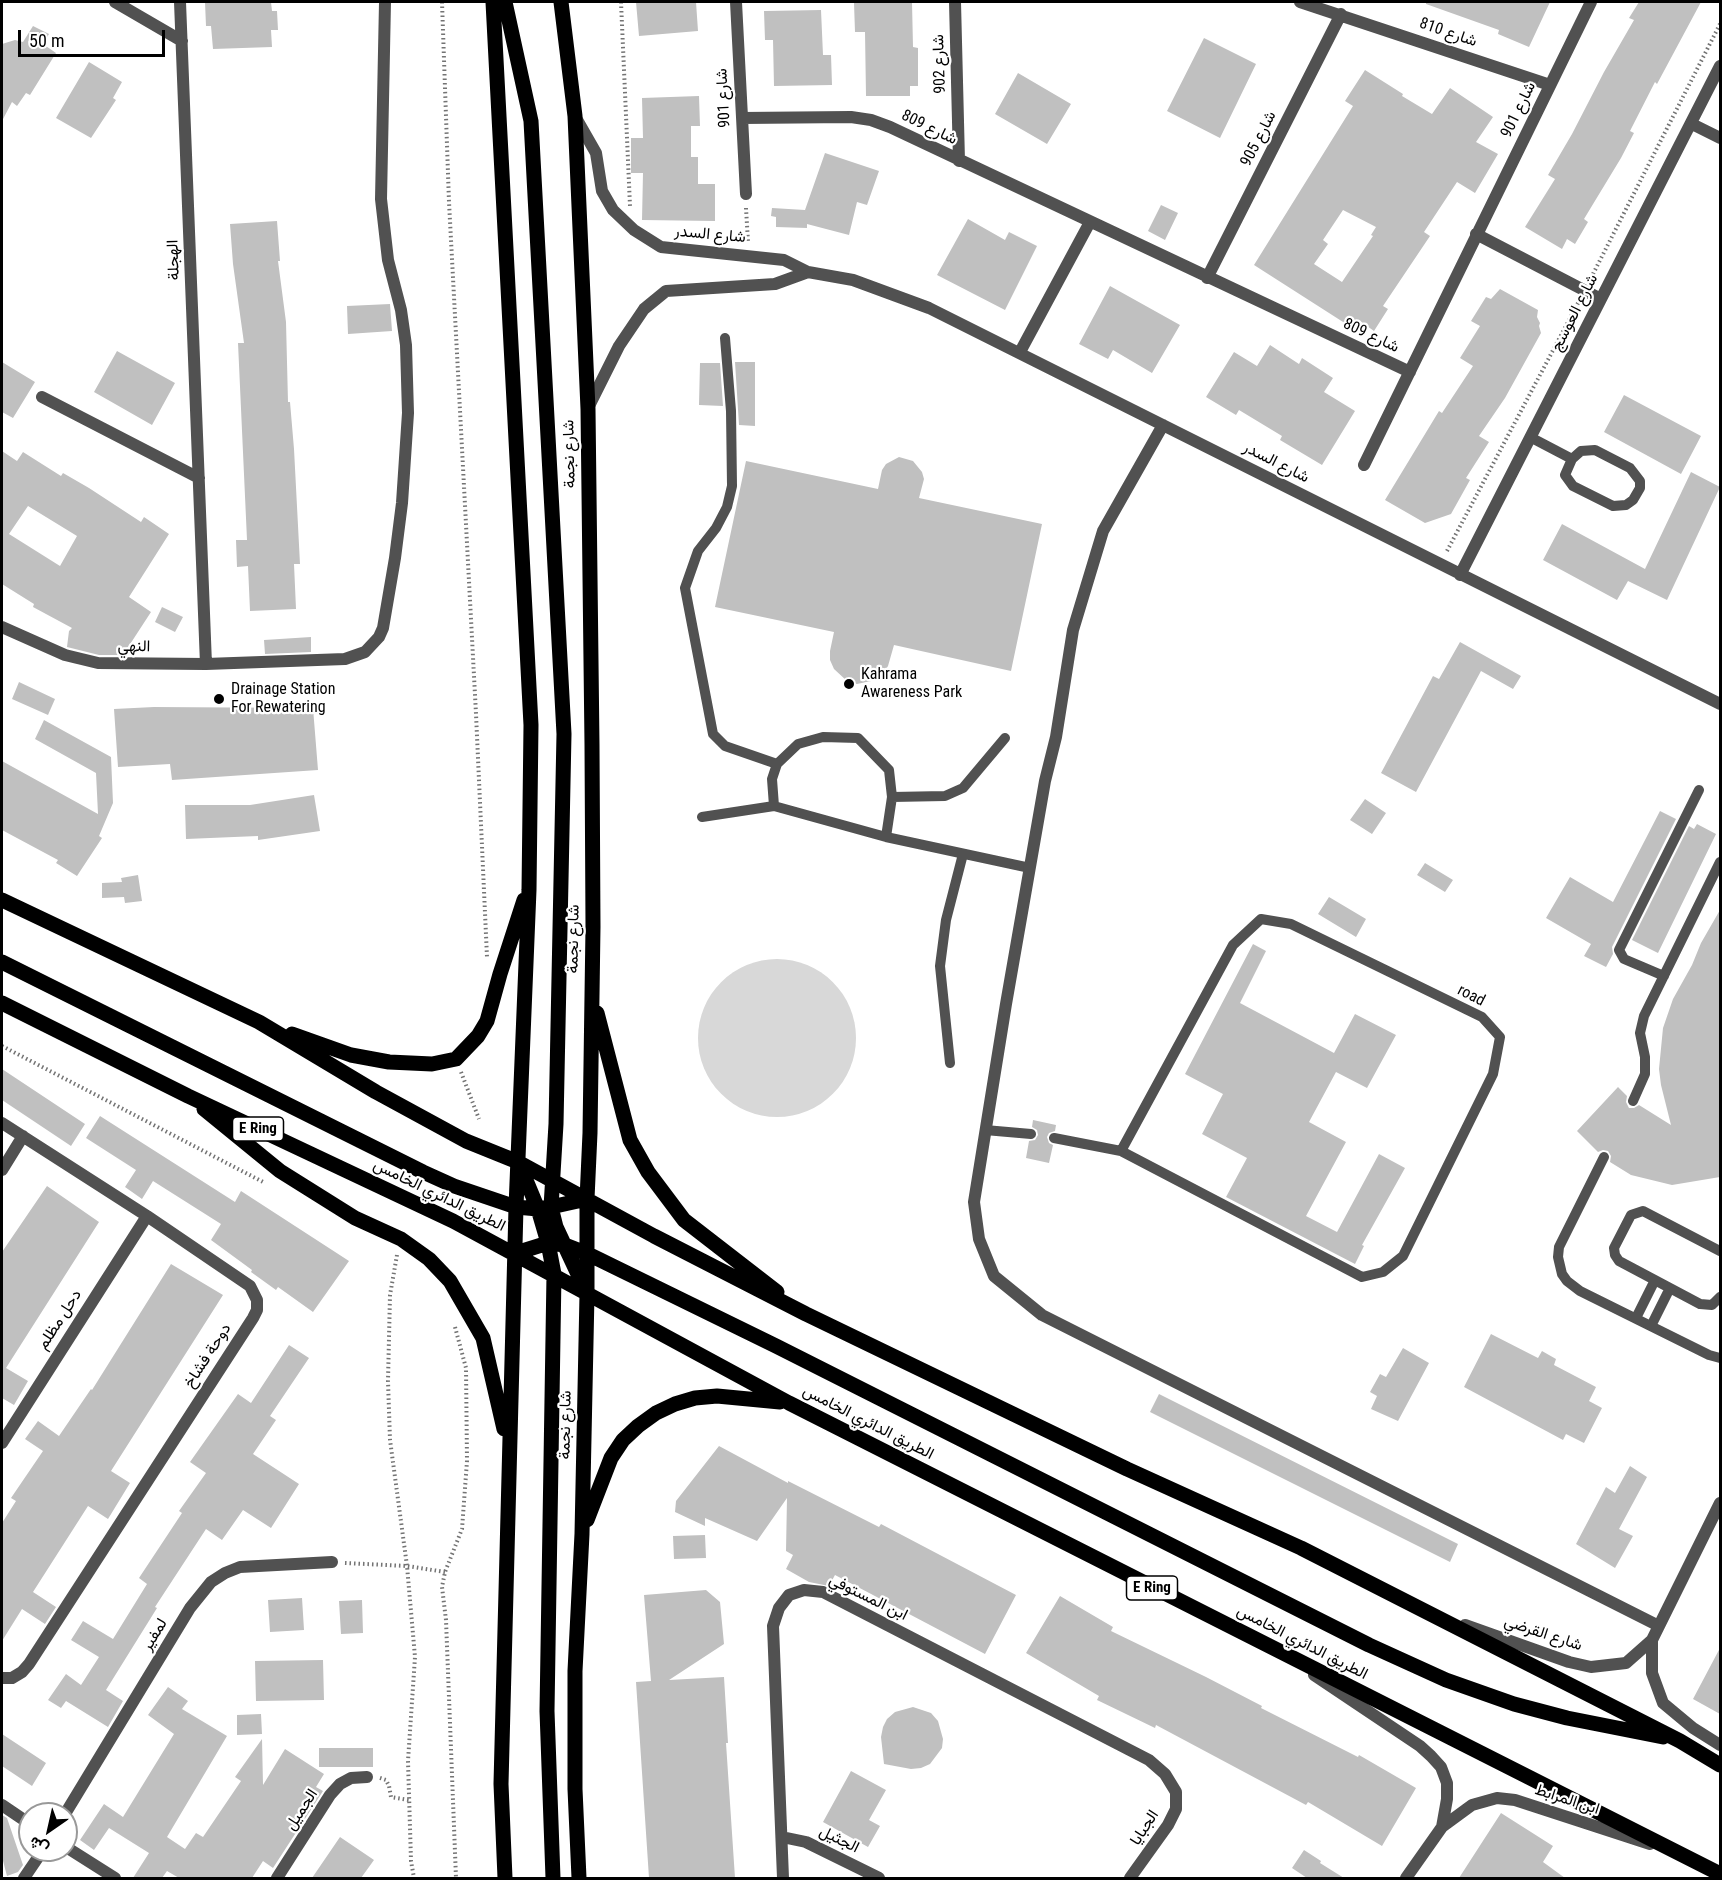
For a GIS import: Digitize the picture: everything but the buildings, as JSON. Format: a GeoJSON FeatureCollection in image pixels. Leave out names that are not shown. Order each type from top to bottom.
{"type":"FeatureCollection","features":[{"type":"Feature","properties":{"kind":"main road"},"geometry":{"type":"LineString","coordinates":[[494,2],[531,725],[529,890],[516,1207],[501,1784],[505,1878]]}},
{"type":"Feature","properties":{"kind":"main road"},"geometry":{"type":"LineString","coordinates":[[505,2],[531,121],[564,734],[556,1124],[552,1181],[544,1208],[554,1274],[547,1711],[553,1878]]}},
{"type":"Feature","properties":{"kind":"main road","name":"شارع نجمة"},"geometry":{"type":"LineString","coordinates":[[561,2],[575,117],[588,410],[593,927],[582,1534],[575,1671],[575,1789],[579,1878]]}},
{"type":"Feature","properties":{"kind":"main road"},"geometry":{"type":"LineString","coordinates":[[259,1022],[351,1055],[366,1058],[389,1062],[432,1064],[456,1059],[478,1036],[488,1021],[500,974],[529,890]]}},
{"type":"Feature","properties":{"kind":"main road"},"geometry":{"type":"LineString","coordinates":[[2,900],[259,1022],[376,1092],[466,1141],[518,1162],[654,1236],[806,1314],[1127,1469],[1301,1548],[1680,1741],[1720,1765]]}},
{"type":"Feature","properties":{"kind":"main road"},"geometry":{"type":"LineString","coordinates":[[2,962],[454,1186],[516,1207],[544,1208],[587,1199]]}},
{"type":"Feature","properties":{"kind":"main road"},"geometry":{"type":"LineString","coordinates":[[591,993],[630,1140],[648,1172],[684,1220],[806,1314]]}},
{"type":"Feature","properties":{"kind":"main road","name":"الطريق الدائري الخامس"},"geometry":{"type":"LineString","coordinates":[[2,1003],[188,1096],[516,1253],[789,1403],[1720,1874]]}},
{"type":"Feature","properties":{"kind":"main road"},"geometry":{"type":"LineString","coordinates":[[188,1096],[280,1171],[356,1218],[408,1244],[429,1259],[450,1281],[483,1338],[509,1448]]}},
{"type":"Feature","properties":{"kind":"main road"},"geometry":{"type":"LineString","coordinates":[[518,1162],[556,1227],[587,1294]]}},
{"type":"Feature","properties":{"kind":"main road"},"geometry":{"type":"LineString","coordinates":[[516,1253],[548,1243],[565,1245],[588,1254],[776,1346],[1369,1645],[1446,1680],[1514,1704],[1568,1718],[1680,1741]]}},
{"type":"Feature","properties":{"kind":"main road"},"geometry":{"type":"LineString","coordinates":[[582,1534],[611,1458],[623,1440],[656,1413],[695,1398],[717,1396],[789,1403]]}},
{"type":"Feature","properties":{"kind":"street"},"geometry":{"type":"LineString","coordinates":[[115,2],[182,41]]}},
{"type":"Feature","properties":{"kind":"street","name":"الهجلة"},"geometry":{"type":"LineString","coordinates":[[180,2],[206,664]]}},
{"type":"Feature","properties":{"kind":"street","name":"النهي"},"geometry":{"type":"LineString","coordinates":[[2,627],[64,655],[98,663],[206,664],[345,659],[365,652],[379,638],[391,590],[402,503],[408,413],[408,379],[401,310],[388,260],[381,199],[385,2]]}},
{"type":"Feature","properties":{"kind":"street","name":"شارع 901"},"geometry":{"type":"LineString","coordinates":[[736,2],[746,194]]}},
{"type":"Feature","properties":{"kind":"street","name":"شارع 902"},"geometry":{"type":"LineString","coordinates":[[955,2],[959,161]]}},
{"type":"Feature","properties":{"kind":"street","name":"شارع 810"},"geometry":{"type":"LineString","coordinates":[[1300,2],[1550,85]]}},
{"type":"Feature","properties":{"kind":"street","name":"شارع 901"},"geometry":{"type":"LineString","coordinates":[[1364,465],[1591,2]]}},
{"type":"Feature","properties":{"kind":"street","name":"شارع 905"},"geometry":{"type":"LineString","coordinates":[[1208,278],[1341,14]]}},
{"type":"Feature","properties":{"kind":"street","name":"شارع العوسج"},"geometry":{"type":"LineString","coordinates":[[1460,574],[1720,66]]}},
{"type":"Feature","properties":{"kind":"street","name":"شارع السدر"},"geometry":{"type":"LineString","coordinates":[[575,117],[596,153],[602,191],[613,210],[634,230],[660,247],[784,260],[808,272],[853,280],[929,308],[1720,704]]}},
{"type":"Feature","properties":{"kind":"street","name":"شارع 809"},"geometry":{"type":"LineString","coordinates":[[742,118],[851,117],[871,120],[890,127],[1410,372]]}},
{"type":"Feature","properties":{"kind":"street"},"geometry":{"type":"LineString","coordinates":[[1692,124],[1720,138]]}},
{"type":"Feature","properties":{"kind":"street"},"geometry":{"type":"LineString","coordinates":[[1020,352],[1090,222]]}},
{"type":"Feature","properties":{"kind":"street"},"geometry":{"type":"LineString","coordinates":[[1476,234],[1601,299]]}},
{"type":"Feature","properties":{"kind":"street"},"geometry":{"type":"LineString","coordinates":[[588,410],[619,346],[644,309],[666,291],[776,284],[808,272]]}},
{"type":"Feature","properties":{"kind":"street"},"geometry":{"type":"LineString","coordinates":[[42,397],[199,478]]}},
{"type":"Feature","properties":{"kind":"street"},"geometry":{"type":"LineString","coordinates":[[1163,425],[1103,531],[1073,630],[1056,737],[1045,781],[974,1202],[979,1239],[994,1276],[1042,1315],[1659,1626]]}},
{"type":"Feature","properties":{"kind":"street","name":"دوحة فشاخ"},"geometry":{"type":"LineString","coordinates":[[2,1123],[147,1216],[250,1286],[257,1300],[257,1310],[253,1318],[29,1664],[12,1678],[2,1678]]}},
{"type":"Feature","properties":{"kind":"street"},"geometry":{"type":"LineString","coordinates":[[2,1170],[24,1136]]}},
{"type":"Feature","properties":{"kind":"street","name":"دحل مظلم"},"geometry":{"type":"LineString","coordinates":[[2,1443],[147,1216]]}},
{"type":"Feature","properties":{"kind":"street","name":"شارع القرضي"},"geometry":{"type":"LineString","coordinates":[[1419,1608],[1537,1652],[1591,1667],[1626,1663],[1652,1640],[1720,1503]]}},
{"type":"Feature","properties":{"kind":"street","name":"لمفير"},"geometry":{"type":"LineString","coordinates":[[72,1802],[190,1608],[211,1582],[240,1567],[332,1562]]}},
{"type":"Feature","properties":{"kind":"street","name":"ابن المستوفي"},"geometry":{"type":"LineString","coordinates":[[783,1878],[773,1626],[779,1608],[789,1595],[804,1590],[823,1592],[1149,1760],[1165,1774],[1176,1792]]}},
{"type":"Feature","properties":{"kind":"street","name":"شارع القرضي"},"geometry":{"type":"LineString","coordinates":[[1652,1640],[1652,1673],[1663,1703],[1693,1728],[1720,1745]]}},
{"type":"Feature","properties":{"kind":"street","name":"ابن المرابط"},"geometry":{"type":"LineString","coordinates":[[1283,1654],[1420,1746],[1431,1756],[1441,1767],[1448,1783],[1443,1827]]}},
{"type":"Feature","properties":{"kind":"street","name":"الجميل"},"geometry":{"type":"LineString","coordinates":[[277,1878],[330,1795],[346,1781],[367,1777]]}},
{"type":"Feature","properties":{"kind":"street","name":"الجبايا"},"geometry":{"type":"LineString","coordinates":[[1130,1878],[1168,1825],[1176,1809],[1176,1792]]}},
{"type":"Feature","properties":{"kind":"street","name":"ابن المرابط"},"geometry":{"type":"LineString","coordinates":[[1406,1878],[1443,1827],[1472,1805],[1497,1798],[1515,1800],[1686,1856]]}},
{"type":"Feature","properties":{"kind":"street"},"geometry":{"type":"LineString","coordinates":[[2,1805],[18,1816]]}},
{"type":"Feature","properties":{"kind":"street","name":"الجثيل"},"geometry":{"type":"LineString","coordinates":[[782,1837],[806,1842],[879,1878]]}},
{"type":"Feature","properties":{"kind":"street"},"geometry":{"type":"LineString","coordinates":[[78,1855],[115,1878]]}},
{"type":"Feature","properties":{"kind":"street"},"geometry":{"type":"LineString","coordinates":[[24,1878],[35,1862]]}},
{"type":"Feature","properties":{"kind":"lane"},"geometry":{"type":"LineString","coordinates":[[725,338],[731,411],[732,486],[727,507],[716,528],[698,550],[685,588],[713,734],[725,746],[777,764]]}},
{"type":"Feature","properties":{"kind":"lane"},"geometry":{"type":"LineString","coordinates":[[1530,437],[1572,459]]}},
{"type":"Feature","properties":{"kind":"lane"},"geometry":{"type":"LineString","coordinates":[[1595,450],[1630,468],[1640,481],[1640,488],[1633,500],[1626,505],[1613,506],[1573,486],[1568,481],[1565,475],[1572,459],[1581,451],[1595,450]]}},
{"type":"Feature","properties":{"kind":"lane"},"geometry":{"type":"LineString","coordinates":[[774,806],[772,779],[777,764],[798,744],[823,737],[858,738],[889,770],[892,798],[886,837]]}},
{"type":"Feature","properties":{"kind":"lane"},"geometry":{"type":"LineString","coordinates":[[892,798],[945,796],[963,788],[1005,738]]}},
{"type":"Feature","properties":{"kind":"lane"},"geometry":{"type":"LineString","coordinates":[[1664,976],[1624,959],[1619,950],[1699,790]]}},
{"type":"Feature","properties":{"kind":"lane"},"geometry":{"type":"LineString","coordinates":[[702,817],[774,806],[886,837],[1030,868]]}},
{"type":"Feature","properties":{"kind":"lane"},"geometry":{"type":"LineString","coordinates":[[950,1063],[940,966],[946,920],[963,854]]}},
{"type":"Feature","properties":{"kind":"lane"},"geometry":{"type":"LineString","coordinates":[[1633,1101],[1645,1074],[1645,1057],[1640,1041],[1641,1024],[1720,862]]}},
{"type":"Feature","properties":{"kind":"lane","name":"road"},"geometry":{"type":"LineString","coordinates":[[1261,919],[1291,924],[1482,1017],[1500,1037],[1493,1074],[1402,1256],[1383,1272],[1362,1277],[1121,1151],[1233,945],[1261,919]]}},
{"type":"Feature","properties":{"kind":"lane"},"geometry":{"type":"LineString","coordinates":[[985,1130],[1031,1134]]}},
{"type":"Feature","properties":{"kind":"lane"},"geometry":{"type":"LineString","coordinates":[[1054,1138],[1121,1151]]}},
{"type":"Feature","properties":{"kind":"lane"},"geometry":{"type":"LineString","coordinates":[[1604,1158],[1559,1247],[1559,1267],[1566,1281],[1573,1287],[1709,1355],[1720,1358]]}},
{"type":"Feature","properties":{"kind":"lane"},"geometry":{"type":"LineString","coordinates":[[1720,1251],[1642,1211],[1630,1215],[1614,1248],[1619,1261],[1706,1306],[1712,1305],[1720,1297]]}},
{"type":"Feature","properties":{"kind":"lane"},"geometry":{"type":"LineString","coordinates":[[1636,1318],[1655,1280]]}},
{"type":"Feature","properties":{"kind":"lane"},"geometry":{"type":"LineString","coordinates":[[1651,1326],[1670,1288]]}},
{"type":"Feature","properties":{"kind":"path"},"geometry":{"type":"LineString","coordinates":[[442,2],[449,202],[487,960]]}},
{"type":"Feature","properties":{"kind":"path"},"geometry":{"type":"LineString","coordinates":[[621,2],[629,202],[634,230]]}},
{"type":"Feature","properties":{"kind":"path"},"geometry":{"type":"LineString","coordinates":[[1440,564],[1585,290],[1720,24]]}},
{"type":"Feature","properties":{"kind":"path"},"geometry":{"type":"LineString","coordinates":[[746,194],[749,255]]}},
{"type":"Feature","properties":{"kind":"path"},"geometry":{"type":"LineString","coordinates":[[2,1046],[274,1188]]}},
{"type":"Feature","properties":{"kind":"path"},"geometry":{"type":"LineString","coordinates":[[456,1059],[479,1119]]}},
{"type":"Feature","properties":{"kind":"path"},"geometry":{"type":"LineString","coordinates":[[406,1260],[398,1252],[390,1295],[388,1381],[390,1440],[407,1566],[415,1657],[408,1761],[411,1861],[414,1878]]}},
{"type":"Feature","properties":{"kind":"path"},"geometry":{"type":"LineString","coordinates":[[454,1322],[466,1368],[467,1461],[462,1529],[445,1572],[442,1587],[446,1620],[456,1878]]}},
{"type":"Feature","properties":{"kind":"path"},"geometry":{"type":"LineString","coordinates":[[332,1562],[407,1566],[445,1572]]}},
{"type":"Feature","properties":{"kind":"path"},"geometry":{"type":"LineString","coordinates":[[367,1777],[386,1780],[391,1797],[409,1800]]}},
{"type":"Feature","properties":{"kind":"shaded area"},"geometry":{"type":"Polygon","coordinates":[[[777,959],[807,965],[833,982],[850,1008],[856,1038],[850,1068],[833,1094],[807,1111],[777,1117],[747,1111],[721,1094],[704,1068],[698,1038],[704,1008],[721,982],[747,965],[777,959]]]}},
{"type":"Feature","properties":{"kind":"place","name":"Kahrama Awareness Park"},"geometry":{"type":"Point","coordinates":[849,684]}},
{"type":"Feature","properties":{"kind":"place","name":"Drainage Station For Rewatering"},"geometry":{"type":"Point","coordinates":[219,699]}}]}
